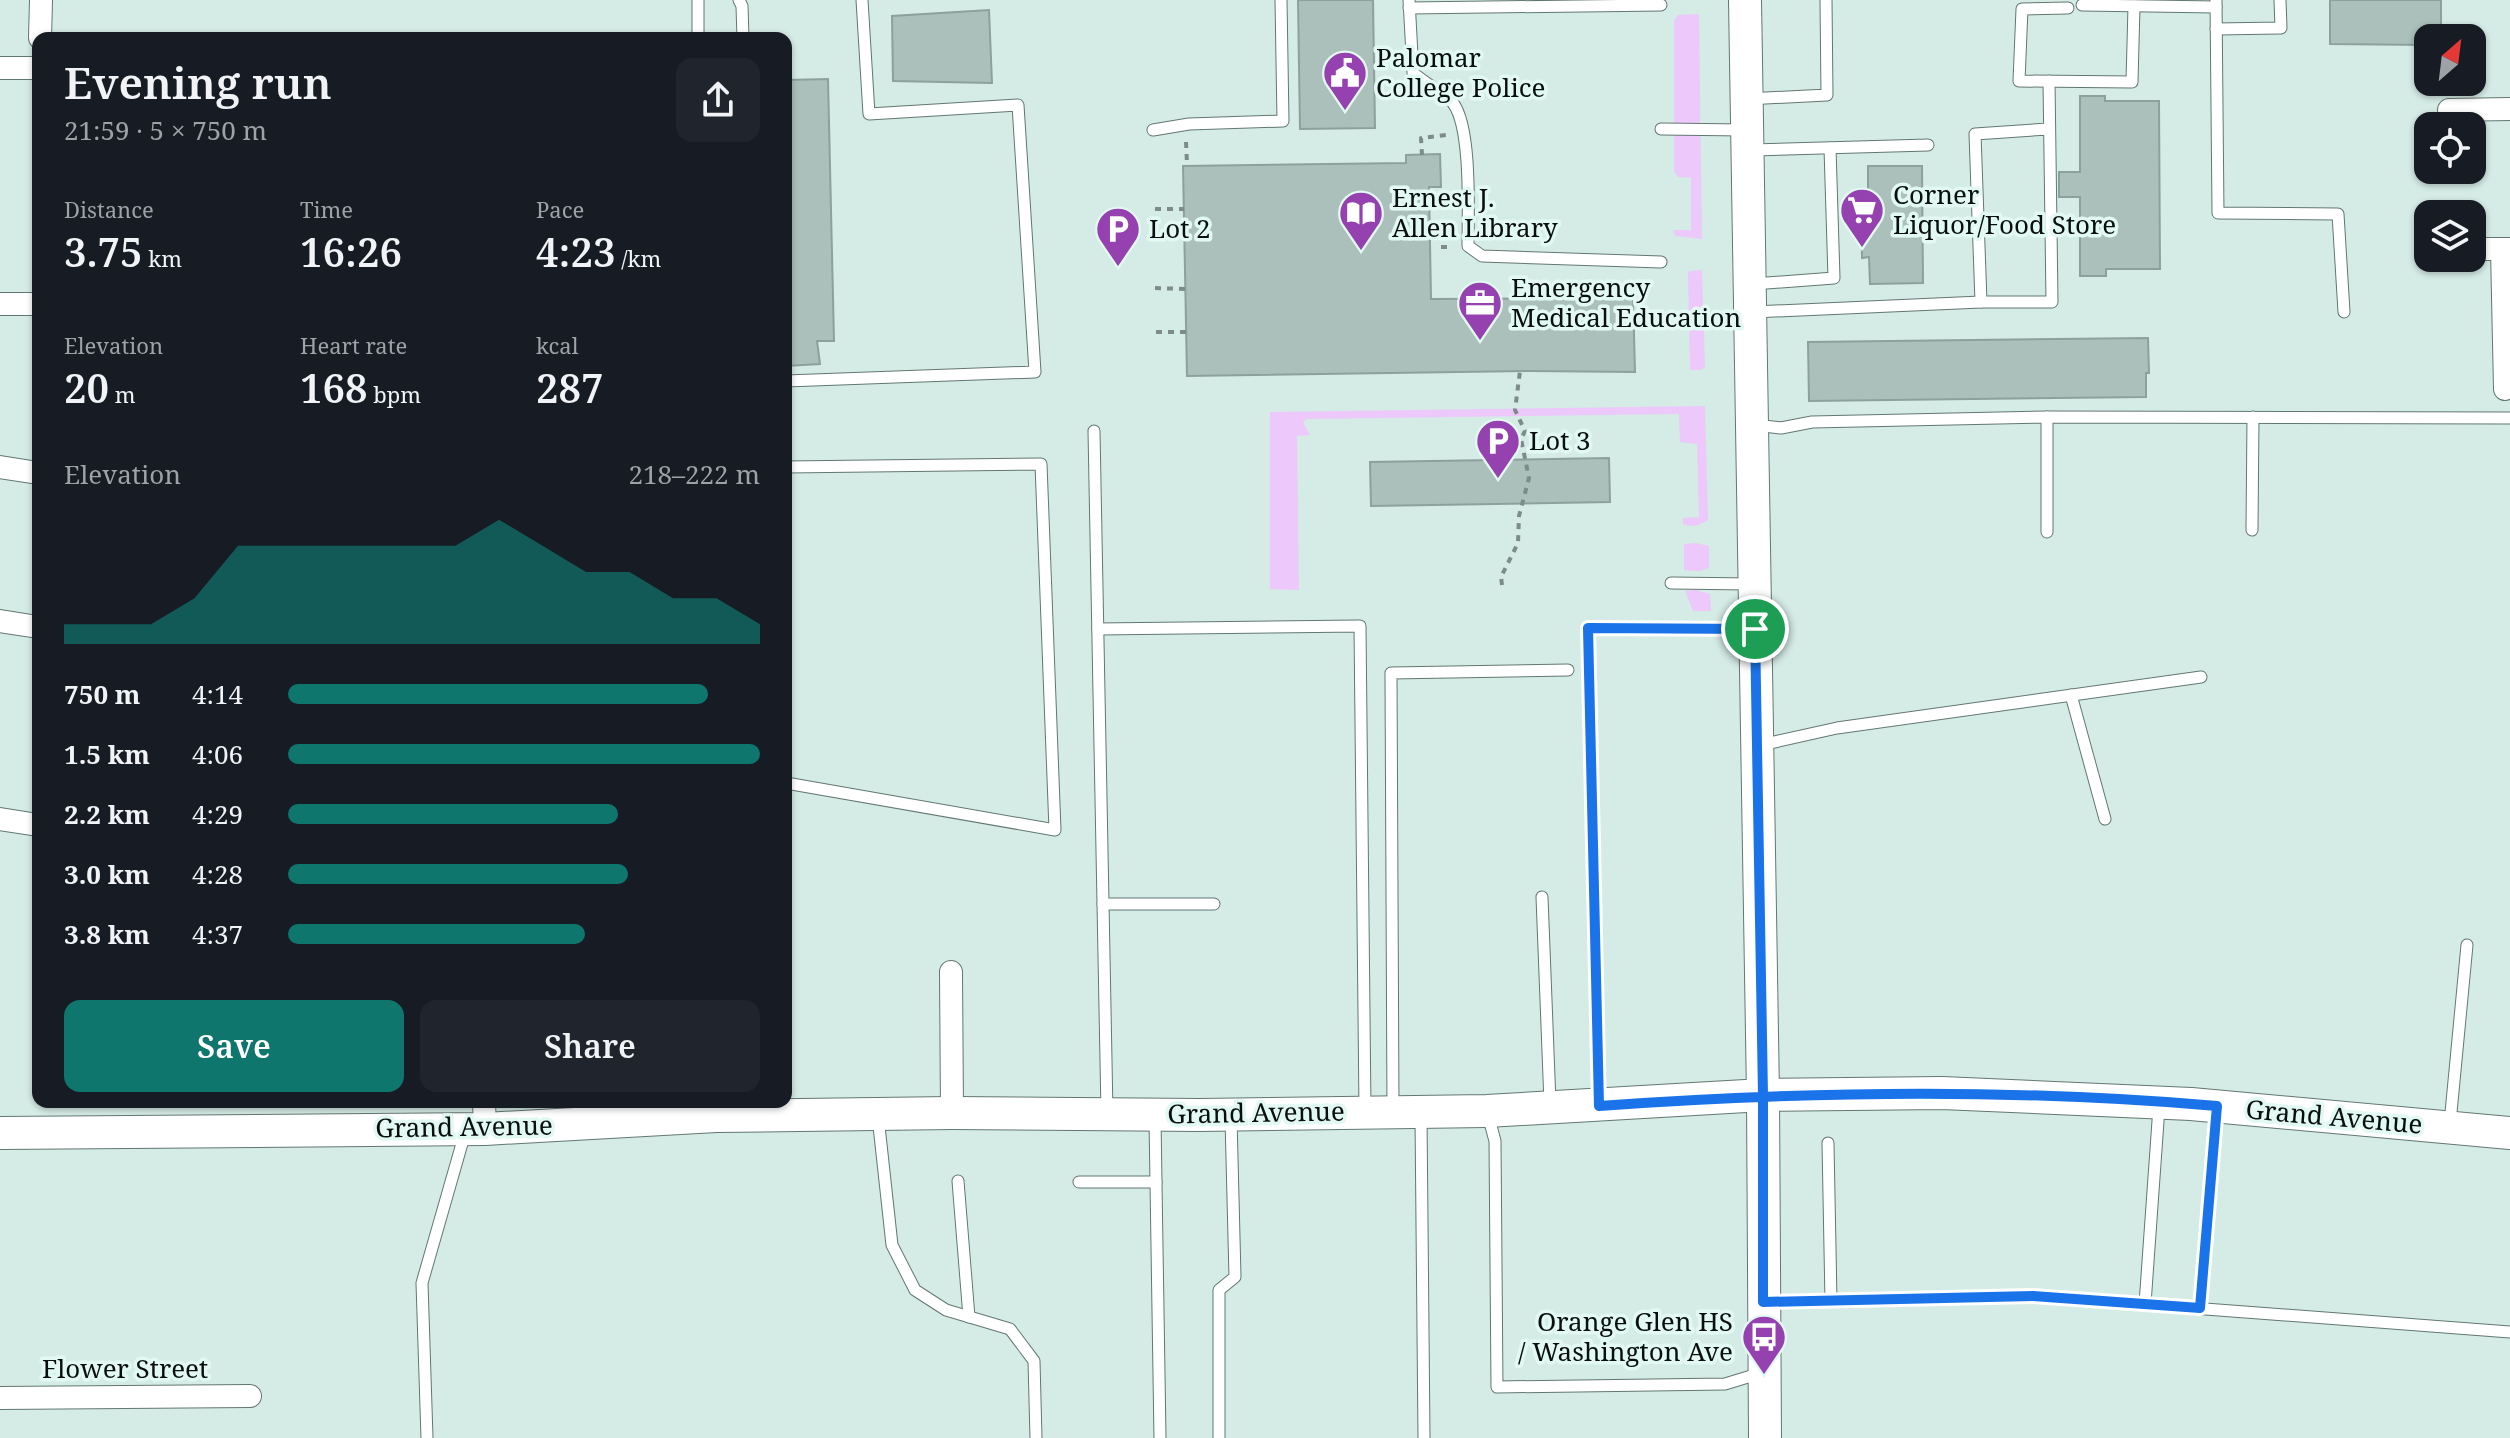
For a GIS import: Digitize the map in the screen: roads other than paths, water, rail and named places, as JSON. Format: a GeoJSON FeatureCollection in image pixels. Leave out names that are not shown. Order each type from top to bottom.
{"type":"FeatureCollection","features":[{"type":"Feature","properties":{"kind":"main road"},"geometry":{"type":"LineString","coordinates":[[1745,0],[1763,1095],[1765,1438]]}},
{"type":"Feature","properties":{"kind":"main road","name":"Grand Avenue"},"geometry":{"type":"LineString","coordinates":[[0,1133],[478,1120],[716,1109],[878,1115],[1487,1111],[1763,1095],[1942,1093],[2217,1106],[2510,1133]]}},
{"type":"Feature","properties":{"kind":"street"},"geometry":{"type":"LineString","coordinates":[[40,32],[41,0]]}},
{"type":"Feature","properties":{"kind":"street"},"geometry":{"type":"LineString","coordinates":[[0,68],[32,68]]}},
{"type":"Feature","properties":{"kind":"street"},"geometry":{"type":"LineString","coordinates":[[2449,110],[2510,109]]}},
{"type":"Feature","properties":{"kind":"street"},"geometry":{"type":"LineString","coordinates":[[2505,389],[2506,249]]}},
{"type":"Feature","properties":{"kind":"street"},"geometry":{"type":"LineString","coordinates":[[0,304],[32,304]]}},
{"type":"Feature","properties":{"kind":"street"},"geometry":{"type":"LineString","coordinates":[[0,467],[32,472]]}},
{"type":"Feature","properties":{"kind":"street"},"geometry":{"type":"LineString","coordinates":[[0,621],[32,626]]}},
{"type":"Feature","properties":{"kind":"street"},"geometry":{"type":"LineString","coordinates":[[0,819],[32,824]]}},
{"type":"Feature","properties":{"kind":"street"},"geometry":{"type":"LineString","coordinates":[[951,972],[952,1113]]}},
{"type":"Feature","properties":{"kind":"street","name":"Flower Street"},"geometry":{"type":"LineString","coordinates":[[0,1398],[250,1396]]}},
{"type":"Feature","properties":{"kind":"lane"},"geometry":{"type":"LineString","coordinates":[[698,0],[698,32]]}},
{"type":"Feature","properties":{"kind":"lane"},"geometry":{"type":"LineString","coordinates":[[739,0],[743,32]]}},
{"type":"Feature","properties":{"kind":"lane"},"geometry":{"type":"LineString","coordinates":[[792,381],[1035,372],[1018,105],[869,114],[862,0]]}},
{"type":"Feature","properties":{"kind":"lane"},"geometry":{"type":"LineString","coordinates":[[1153,130],[1183,125],[1283,121],[1281,0]]}},
{"type":"Feature","properties":{"kind":"lane"},"geometry":{"type":"LineString","coordinates":[[1747,126],[1827,95],[1826,0]]}},
{"type":"Feature","properties":{"kind":"lane"},"geometry":{"type":"LineString","coordinates":[[2216,29],[2281,28],[2280,0]]}},
{"type":"Feature","properties":{"kind":"lane"},"geometry":{"type":"LineString","coordinates":[[2082,5],[2216,3],[2218,213],[2338,214],[2344,312]]}},
{"type":"Feature","properties":{"kind":"lane"},"geometry":{"type":"LineString","coordinates":[[1661,5],[1409,4],[1413,73],[1453,102],[1463,132],[1468,246],[1482,256],[1661,262]]}},
{"type":"Feature","properties":{"kind":"lane"},"geometry":{"type":"LineString","coordinates":[[2068,8],[2022,9],[2019,81],[2132,82],[2134,6]]}},
{"type":"Feature","properties":{"kind":"lane"},"geometry":{"type":"LineString","coordinates":[[1749,299],[2052,302],[2049,81]]}},
{"type":"Feature","properties":{"kind":"lane"},"geometry":{"type":"LineString","coordinates":[[1661,129],[1747,126],[1830,148],[1928,145]]}},
{"type":"Feature","properties":{"kind":"lane"},"geometry":{"type":"LineString","coordinates":[[1981,302],[1975,134],[2048,129]]}},
{"type":"Feature","properties":{"kind":"lane"},"geometry":{"type":"LineString","coordinates":[[1749,299],[1834,278],[1830,148]]}},
{"type":"Feature","properties":{"kind":"lane"},"geometry":{"type":"LineString","coordinates":[[1751,425],[1781,428],[1812,422],[2047,417],[2510,418]]}},
{"type":"Feature","properties":{"kind":"lane"},"geometry":{"type":"LineString","coordinates":[[2047,417],[2047,532]]}},
{"type":"Feature","properties":{"kind":"lane"},"geometry":{"type":"LineString","coordinates":[[2252,530],[2253,417]]}},
{"type":"Feature","properties":{"kind":"lane"},"geometry":{"type":"LineString","coordinates":[[1094,431],[1107,1114]]}},
{"type":"Feature","properties":{"kind":"lane"},"geometry":{"type":"LineString","coordinates":[[792,467],[1041,464],[1055,830],[792,784]]}},
{"type":"Feature","properties":{"kind":"lane"},"geometry":{"type":"LineString","coordinates":[[1671,583],[1754,584]]}},
{"type":"Feature","properties":{"kind":"lane"},"geometry":{"type":"LineString","coordinates":[[1098,629],[1360,626],[1393,1112],[1424,1438]]}},
{"type":"Feature","properties":{"kind":"lane"},"geometry":{"type":"LineString","coordinates":[[1599,1106],[1588,628],[1755,629]]}},
{"type":"Feature","properties":{"kind":"lane"},"geometry":{"type":"LineString","coordinates":[[1393,1112],[1391,673],[1568,670]]}},
{"type":"Feature","properties":{"kind":"lane"},"geometry":{"type":"LineString","coordinates":[[1757,746],[1837,728],[2201,677]]}},
{"type":"Feature","properties":{"kind":"lane"},"geometry":{"type":"LineString","coordinates":[[2071,695],[2105,819]]}},
{"type":"Feature","properties":{"kind":"lane"},"geometry":{"type":"LineString","coordinates":[[1542,897],[1550,1108]]}},
{"type":"Feature","properties":{"kind":"lane"},"geometry":{"type":"LineString","coordinates":[[1103,904],[1214,904]]}},
{"type":"Feature","properties":{"kind":"lane"},"geometry":{"type":"LineString","coordinates":[[2450,1128],[2467,945]]}},
{"type":"Feature","properties":{"kind":"lane"},"geometry":{"type":"LineString","coordinates":[[2145,1304],[2159,1102]]}},
{"type":"Feature","properties":{"kind":"lane"},"geometry":{"type":"LineString","coordinates":[[2200,1308],[2217,1106]]}},
{"type":"Feature","properties":{"kind":"lane"},"geometry":{"type":"LineString","coordinates":[[1487,1111],[1495,1141],[1497,1387],[1725,1384],[1764,1372]]}},
{"type":"Feature","properties":{"kind":"lane"},"geometry":{"type":"LineString","coordinates":[[1219,1438],[1219,1290],[1235,1277],[1231,1113]]}},
{"type":"Feature","properties":{"kind":"lane"},"geometry":{"type":"LineString","coordinates":[[1155,1114],[1160,1438]]}},
{"type":"Feature","properties":{"kind":"lane"},"geometry":{"type":"LineString","coordinates":[[878,1115],[892,1245],[915,1290],[946,1310],[1010,1329],[1034,1361],[1036,1438]]}},
{"type":"Feature","properties":{"kind":"lane"},"geometry":{"type":"LineString","coordinates":[[427,1438],[422,1283],[478,1120]]}},
{"type":"Feature","properties":{"kind":"lane"},"geometry":{"type":"LineString","coordinates":[[1828,1143],[1831,1301]]}},
{"type":"Feature","properties":{"kind":"lane"},"geometry":{"type":"LineString","coordinates":[[958,1181],[969,1317]]}},
{"type":"Feature","properties":{"kind":"lane"},"geometry":{"type":"LineString","coordinates":[[1079,1182],[1156,1182]]}},
{"type":"Feature","properties":{"kind":"lane"},"geometry":{"type":"LineString","coordinates":[[1763,1302],[2033,1296],[2510,1332]]}},
{"type":"Feature","properties":{"kind":"place","name":"Palomar College Police"},"geometry":{"type":"Point","coordinates":[1345,112]}},
{"type":"Feature","properties":{"kind":"place","name":"Corner Liquor/Food Store"},"geometry":{"type":"Point","coordinates":[1862,249]}},
{"type":"Feature","properties":{"kind":"place","name":"Ernest J. Allen Library"},"geometry":{"type":"Point","coordinates":[1361,252]}},
{"type":"Feature","properties":{"kind":"place","name":"Lot 2"},"geometry":{"type":"Point","coordinates":[1118,268]}},
{"type":"Feature","properties":{"kind":"place","name":"Emergency Medical Education"},"geometry":{"type":"Point","coordinates":[1480,342]}},
{"type":"Feature","properties":{"kind":"place","name":"Lot 3"},"geometry":{"type":"Point","coordinates":[1498,480]}},
{"type":"Feature","properties":{"kind":"place","name":"Orange Glen HS / Washington Ave"},"geometry":{"type":"Point","coordinates":[1764,1376]}}]}
